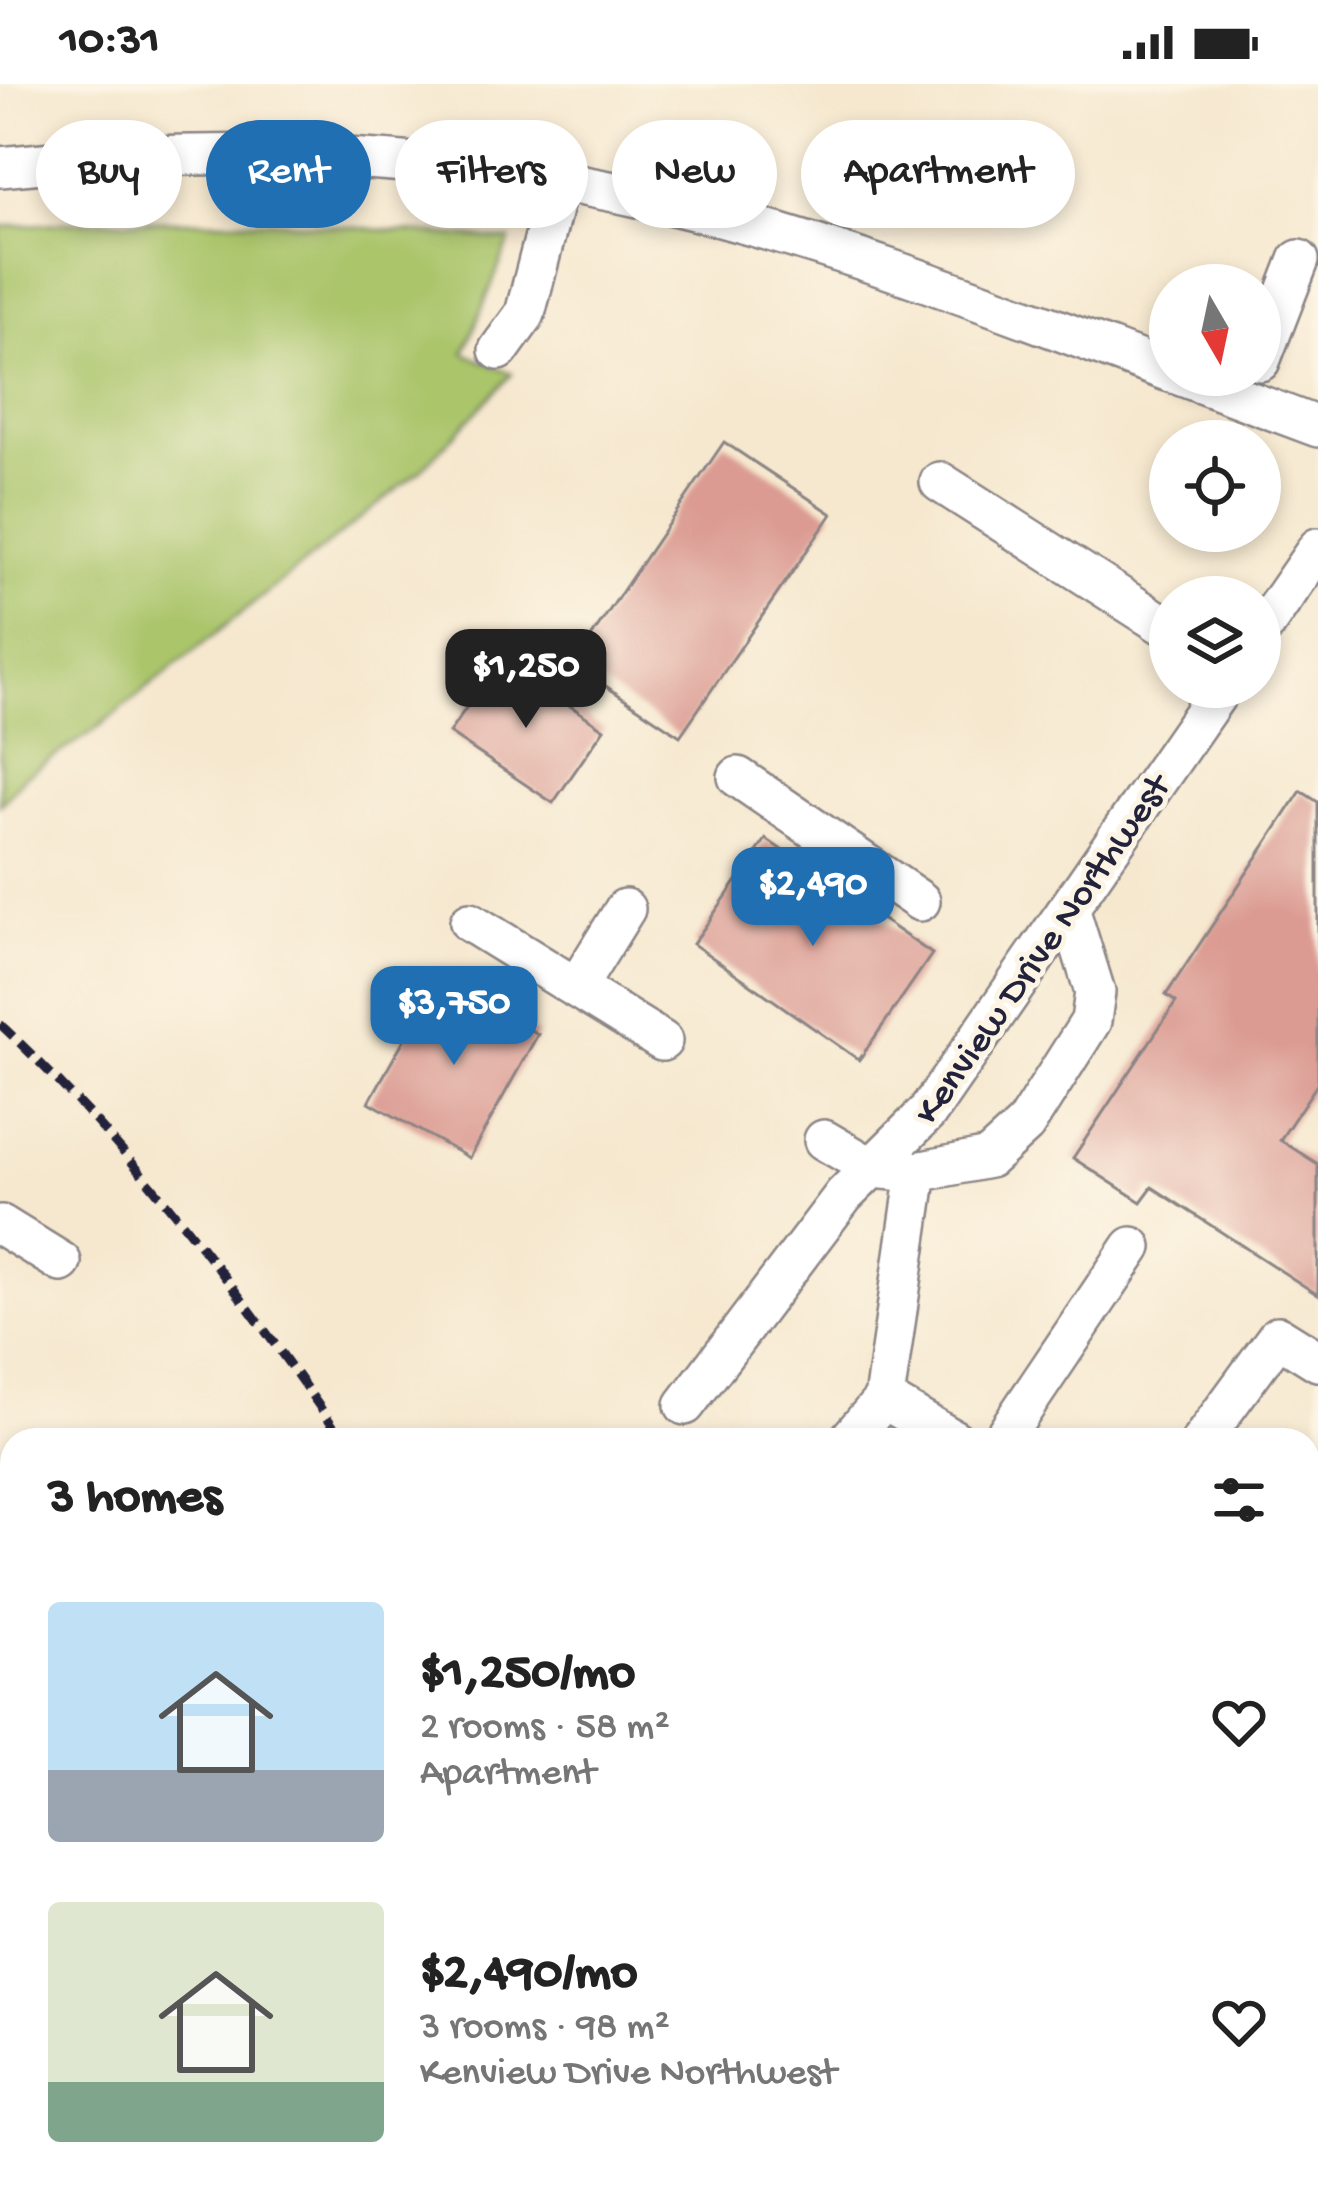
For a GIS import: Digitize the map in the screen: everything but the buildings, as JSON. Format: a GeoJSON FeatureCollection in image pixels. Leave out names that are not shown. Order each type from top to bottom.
{"type":"FeatureCollection","features":[{"type":"Feature","properties":{"kind":"street"},"geometry":{"type":"LineString","coordinates":[[0,166],[221,153],[395,163]]}},
{"type":"Feature","properties":{"kind":"street"},"geometry":{"type":"LineString","coordinates":[[588,188],[812,243],[1149,363]]}},
{"type":"Feature","properties":{"kind":"street"},"geometry":{"type":"LineString","coordinates":[[499,350],[525,314],[548,228]]}},
{"type":"Feature","properties":{"kind":"street"},"geometry":{"type":"LineString","coordinates":[[1281,307],[1299,260]]}},
{"type":"Feature","properties":{"kind":"street"},"geometry":{"type":"LineString","coordinates":[[1265,396],[1318,427]]}},
{"type":"Feature","properties":{"kind":"street"},"geometry":{"type":"LineString","coordinates":[[940,482],[1149,616]]}},
{"type":"Feature","properties":{"kind":"street"},"geometry":{"type":"LineString","coordinates":[[1281,602],[1318,548]]}},
{"type":"Feature","properties":{"kind":"street","name":"Kenview Drive Northwest"},"geometry":{"type":"LineString","coordinates":[[685,1405],[858,1182],[927,1113],[1207,708]]}},
{"type":"Feature","properties":{"kind":"street"},"geometry":{"type":"LineString","coordinates":[[738,777],[920,901]]}},
{"type":"Feature","properties":{"kind":"street"},"geometry":{"type":"LineString","coordinates":[[824,1140],[858,1182],[989,1158],[1025,1125],[1091,1021],[1095,992],[1069,908]]}},
{"type":"Feature","properties":{"kind":"street"},"geometry":{"type":"LineString","coordinates":[[576,988],[625,909]]}},
{"type":"Feature","properties":{"kind":"street"},"geometry":{"type":"LineString","coordinates":[[470,922],[662,1041]]}},
{"type":"Feature","properties":{"kind":"street"},"geometry":{"type":"LineString","coordinates":[[860,1428],[884,1400],[917,1172]]}},
{"type":"Feature","properties":{"kind":"street"},"geometry":{"type":"LineString","coordinates":[[1,1225],[61,1262]]}},
{"type":"Feature","properties":{"kind":"street"},"geometry":{"type":"LineString","coordinates":[[1010,1428],[1132,1247]]}},
{"type":"Feature","properties":{"kind":"street"},"geometry":{"type":"LineString","coordinates":[[1211,1428],[1278,1336],[1318,1360]]}},
{"type":"Feature","properties":{"kind":"street"},"geometry":{"type":"LineString","coordinates":[[884,1400],[933,1428]]}},
{"type":"Feature","properties":{"kind":"green space"},"geometry":{"type":"Polygon","coordinates":[[[182,221],[206,221],[206,228],[358,228],[510,240],[464,353],[512,374],[420,471],[92,732],[26,775],[0,805],[0,227],[182,228],[182,221]]]}},
{"type":"Feature","properties":{"kind":"railway"},"geometry":{"type":"LineString","coordinates":[[0,1024],[140,1171],[334,1428]]}}]}
